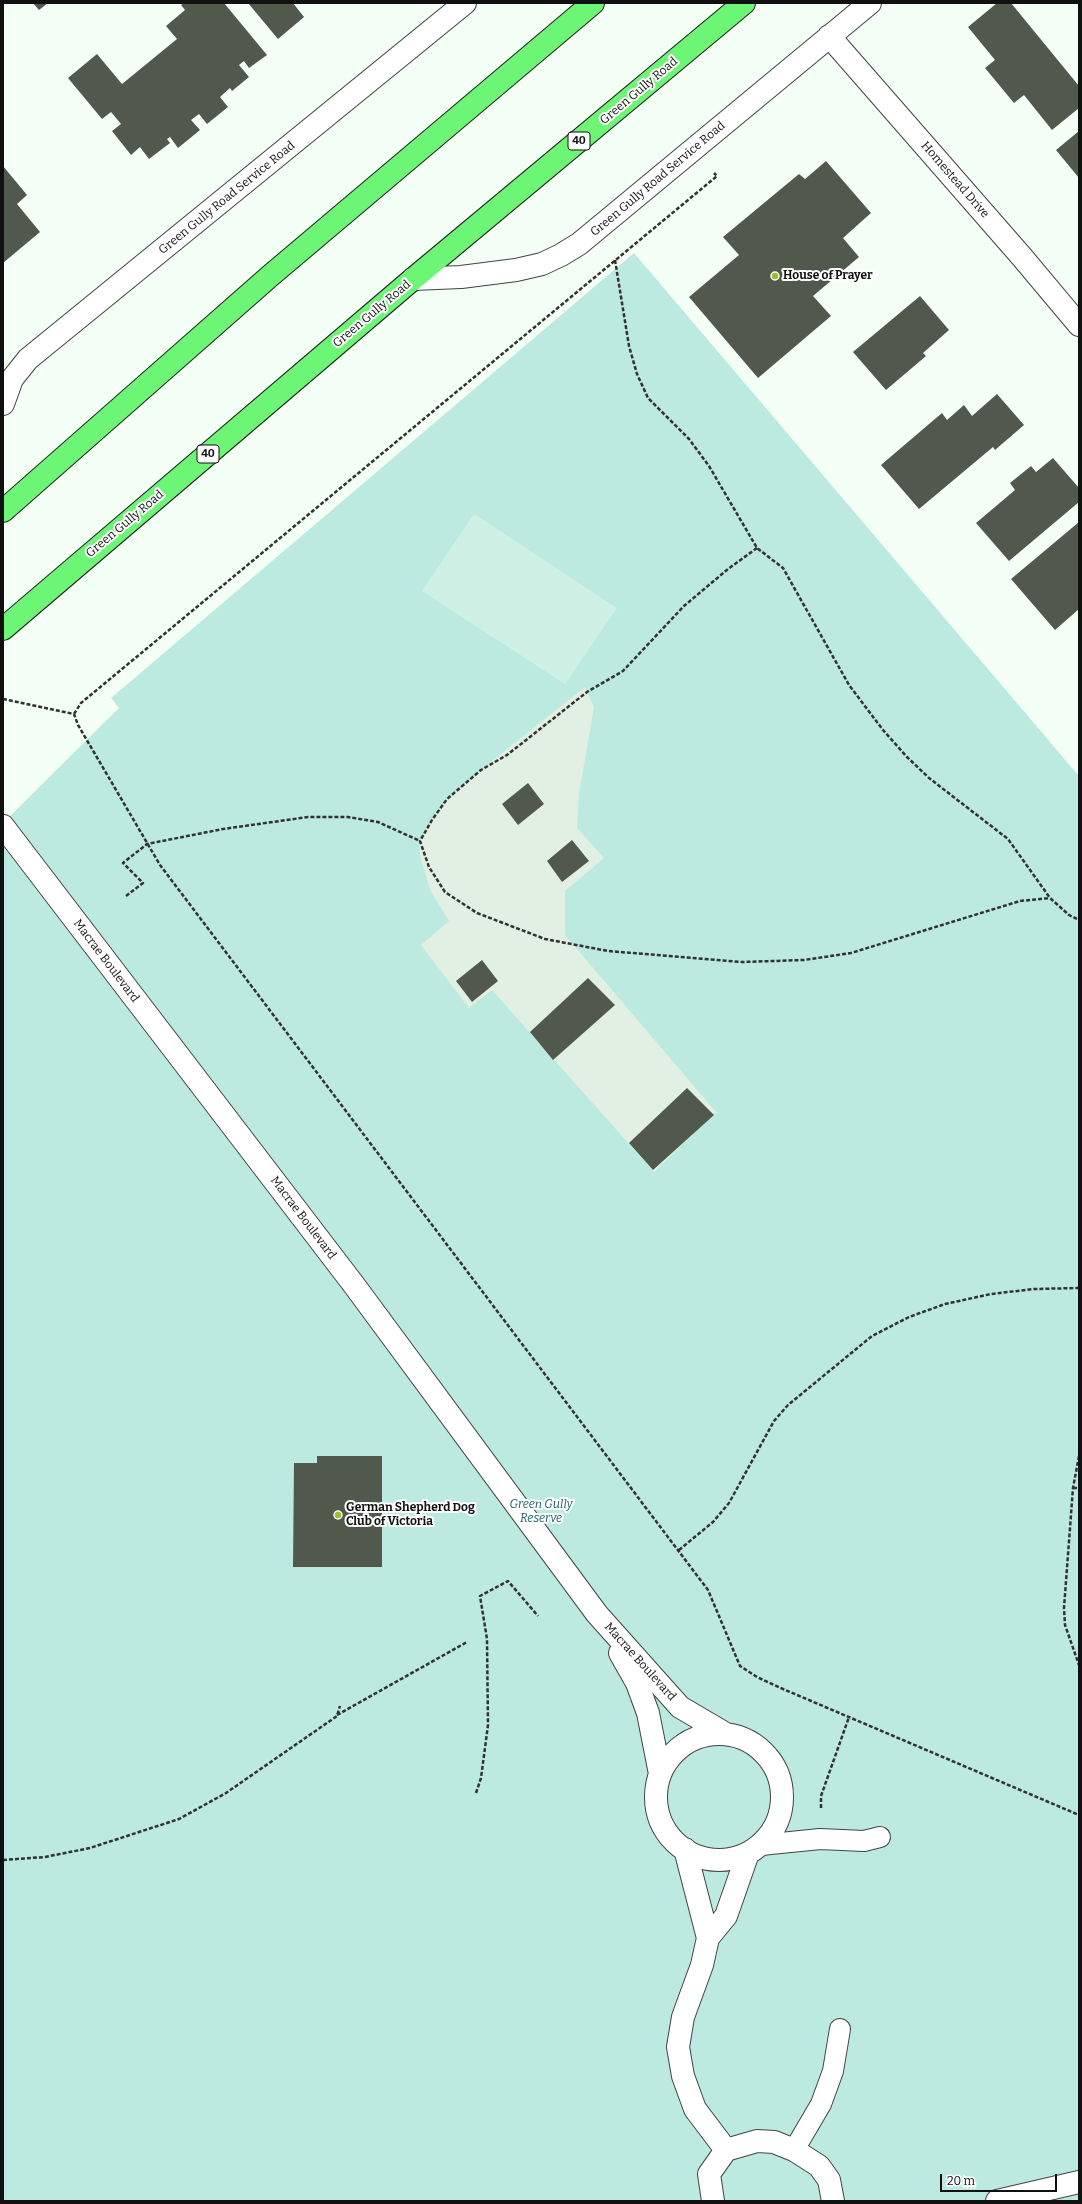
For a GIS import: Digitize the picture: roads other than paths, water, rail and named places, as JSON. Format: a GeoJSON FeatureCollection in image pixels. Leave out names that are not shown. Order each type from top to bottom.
{"type":"FeatureCollection","features":[{"type":"Feature","properties":{"kind":"main road"},"geometry":{"type":"LineString","coordinates":[[3,511],[270,276],[593,3]]}},
{"type":"Feature","properties":{"kind":"main road","name":"Green Gully Road"},"geometry":{"type":"LineString","coordinates":[[3,629],[413,279],[744,3]]}},
{"type":"Feature","properties":{"kind":"street","name":"Green Gully Road Service Road"},"geometry":{"type":"LineString","coordinates":[[3,404],[12,379],[28,359],[465,3]]}},
{"type":"Feature","properties":{"kind":"street","name":"Green Gully Road Service Road"},"geometry":{"type":"LineString","coordinates":[[413,279],[461,277],[516,270],[542,264],[561,255],[579,244],[828,36],[870,3]]}},
{"type":"Feature","properties":{"kind":"street","name":"Homestead Drive"},"geometry":{"type":"LineString","coordinates":[[828,36],[1079,325]]}},
{"type":"Feature","properties":{"kind":"street","name":"Macrae Boulevard"},"geometry":{"type":"LineString","coordinates":[[3,826],[359,1291],[597,1614],[680,1707],[726,1734]]}},
{"type":"Feature","properties":{"kind":"street","name":"Macrae Boulevard"},"geometry":{"type":"LineString","coordinates":[[597,1614],[638,1683],[648,1712],[660,1774]]}},
{"type":"Feature","properties":{"kind":"street"},"geometry":{"type":"LineString","coordinates":[[726,1734],[742,1738],[756,1745],[768,1757],[777,1770],[782,1786],[783,1802],[779,1818],[772,1833],[754,1849],[732,1859],[716,1860],[699,1857],[685,1850],[668,1835],[659,1816],[656,1795],[660,1774],[671,1756],[686,1743],[706,1735],[726,1734]]}},
{"type":"Feature","properties":{"kind":"street"},"geometry":{"type":"LineString","coordinates":[[726,2150],[695,2109],[683,2076],[678,2047],[683,2017],[702,1965],[708,1938],[726,1916],[754,1849]]}},
{"type":"Feature","properties":{"kind":"street"},"geometry":{"type":"LineString","coordinates":[[685,1850],[708,1938]]}},
{"type":"Feature","properties":{"kind":"street"},"geometry":{"type":"LineString","coordinates":[[712,2201],[709,2174],[726,2150],[757,2141],[774,2142],[794,2150],[819,2166],[830,2180],[834,2201]]}},
{"type":"Feature","properties":{"kind":"street"},"geometry":{"type":"LineString","coordinates":[[997,2201],[1079,2182]]}},
{"type":"Feature","properties":{"kind":"lane"},"geometry":{"type":"LineString","coordinates":[[754,1849],[820,1839],[864,1842],[880,1837]]}},
{"type":"Feature","properties":{"kind":"lane"},"geometry":{"type":"LineString","coordinates":[[794,2150],[821,2104],[833,2071],[840,2029]]}},
{"type":"Feature","properties":{"kind":"place","name":"House of Prayer"},"geometry":{"type":"Point","coordinates":[775,276]}},
{"type":"Feature","properties":{"kind":"place","name":"German Shepherd Dog Club of Victoria"},"geometry":{"type":"Point","coordinates":[338,1515]}},
{"type":"Feature","properties":{"kind":"park label","name":"Green Gully Reserve"},"geometry":{"type":"Point","coordinates":[541,1512]}}]}
